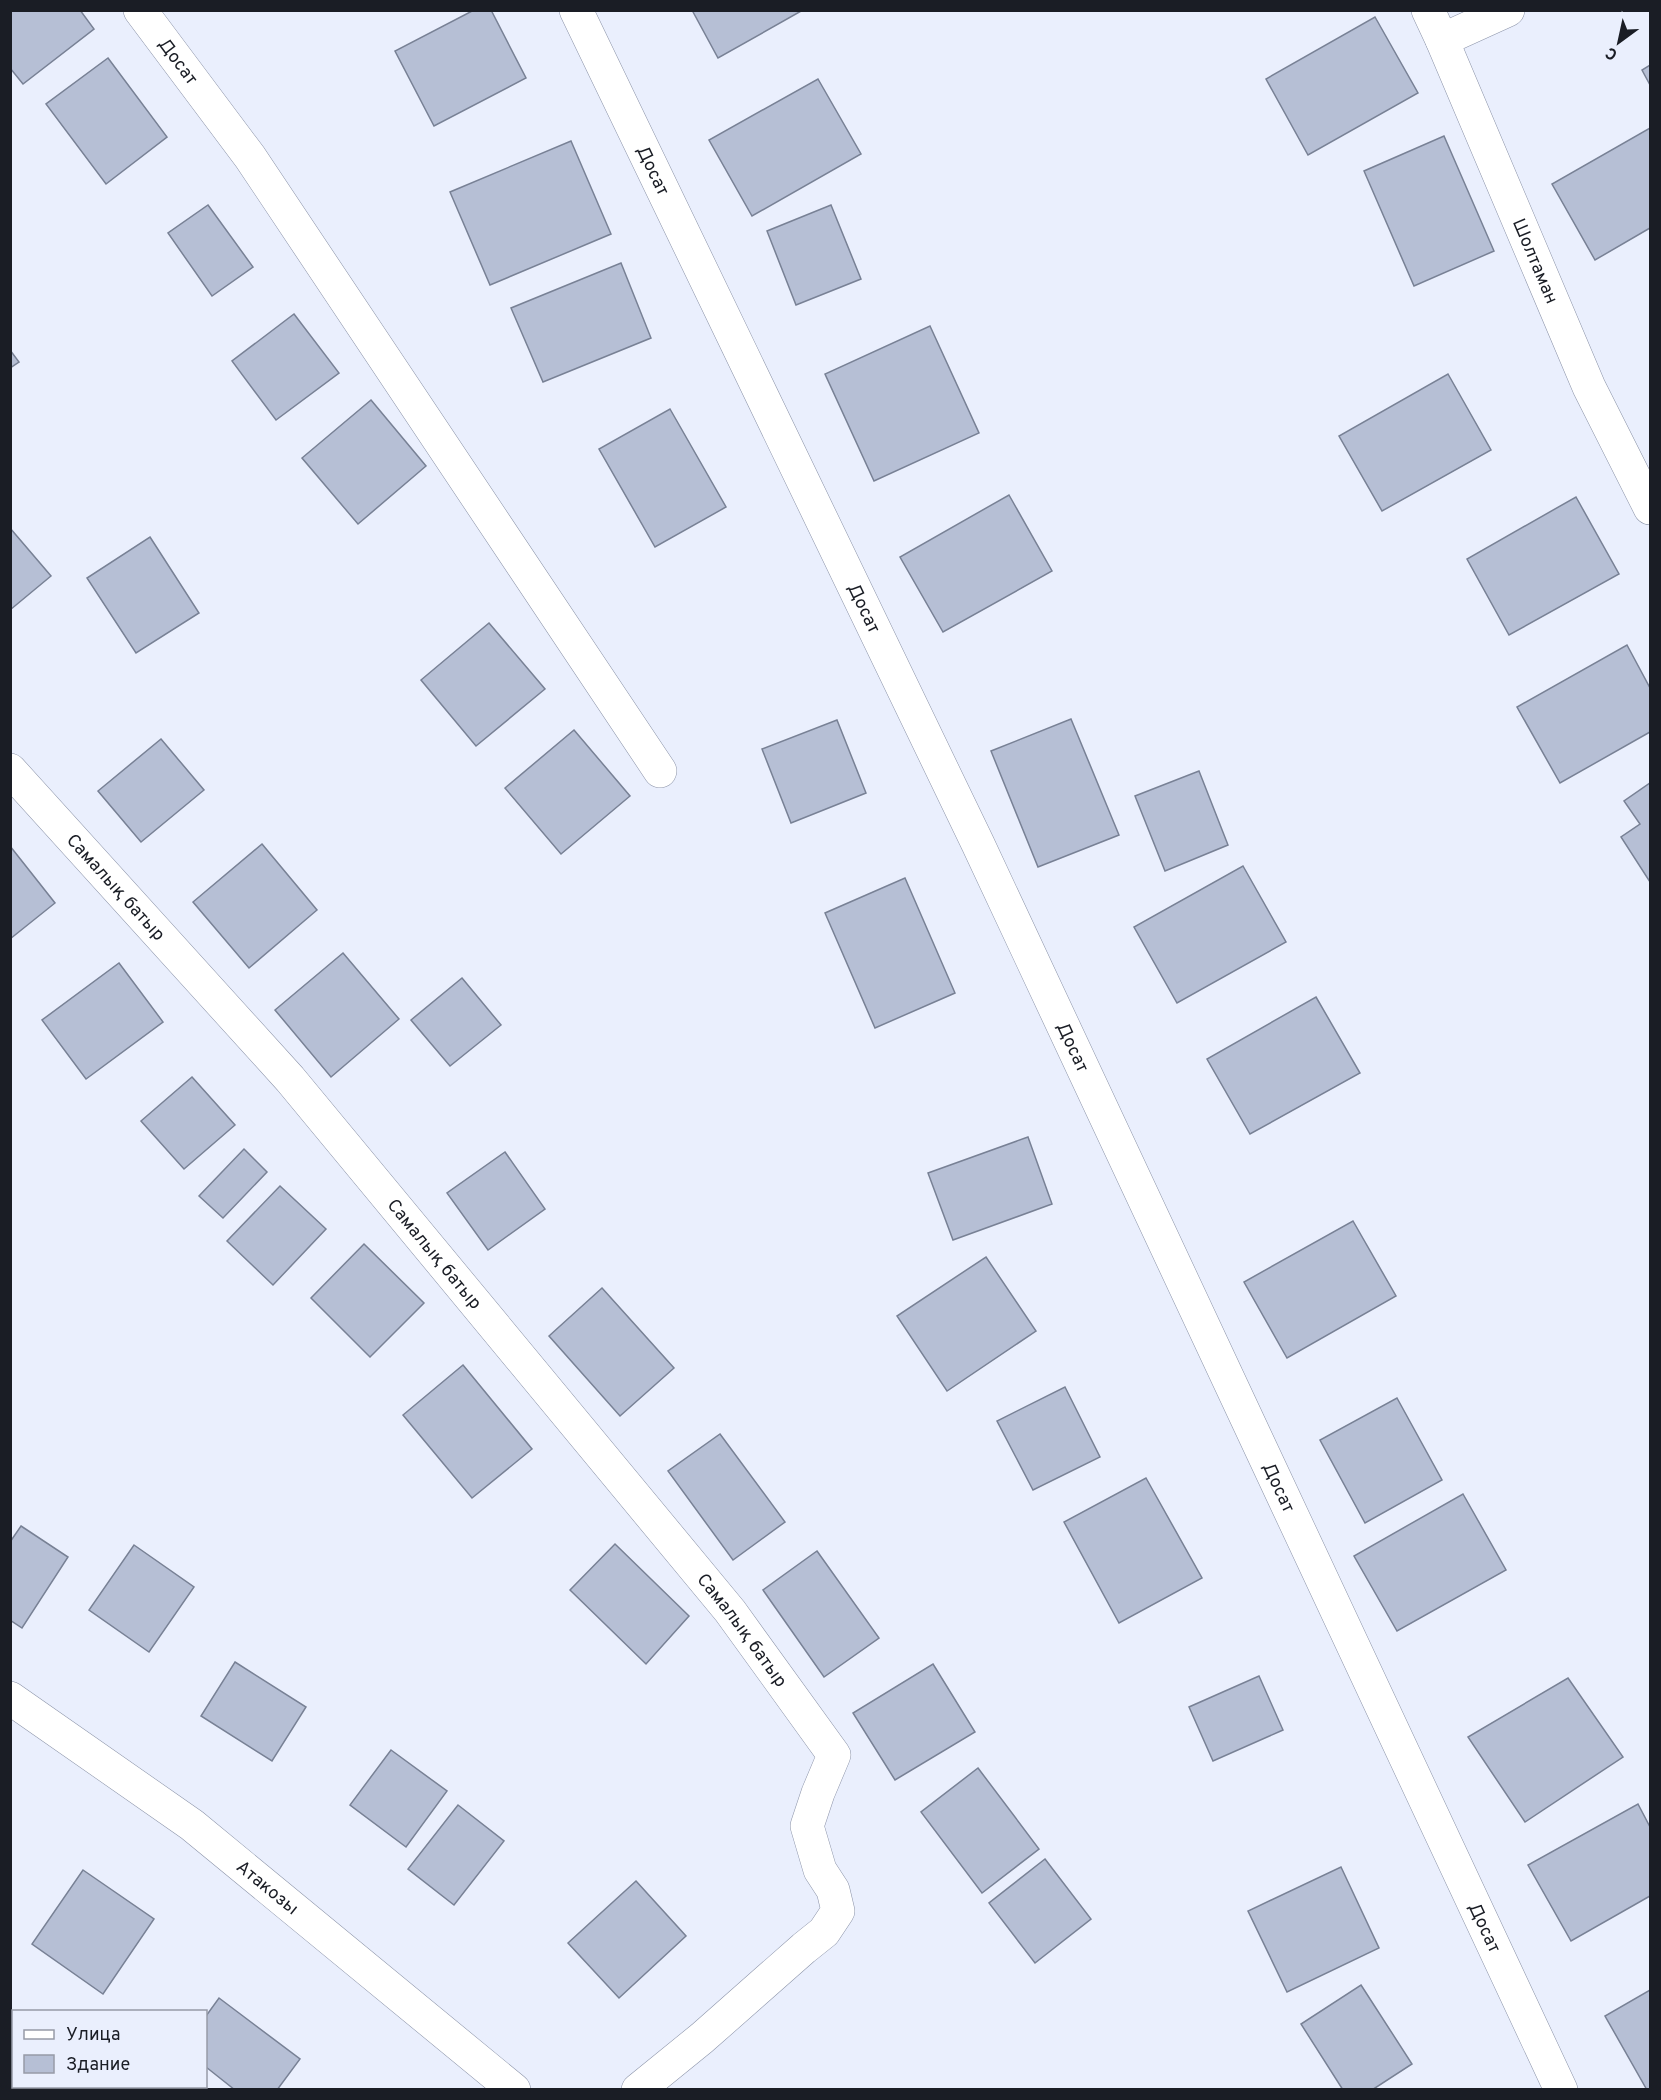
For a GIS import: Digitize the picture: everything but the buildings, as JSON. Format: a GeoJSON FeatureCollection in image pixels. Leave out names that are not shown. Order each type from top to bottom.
{"type":"FeatureCollection","features":[{"type":"Feature","properties":{"kind":"street","name":"Досат"},"geometry":{"type":"LineString","coordinates":[[140,10],[250,157],[660,771]]}},
{"type":"Feature","properties":{"kind":"street","name":"Досат"},"geometry":{"type":"LineString","coordinates":[[576,10],[978,844],[1561,2090]]}},
{"type":"Feature","properties":{"kind":"street","name":"Шолтаман"},"geometry":{"type":"LineString","coordinates":[[1428,10],[1588,387],[1650,508]]}},
{"type":"Feature","properties":{"kind":"street"},"geometry":{"type":"LineString","coordinates":[[1442,40],[1508,10]]}},
{"type":"Feature","properties":{"kind":"street","name":"Самалық батыр"},"geometry":{"type":"LineString","coordinates":[[10,770],[297,1088],[730,1611],[834,1755],[807,1826],[820,1870],[833,1890],[838,1911],[824,1932],[702,2038],[638,2090]]}},
{"type":"Feature","properties":{"kind":"street","name":"Атакозы"},"geometry":{"type":"LineString","coordinates":[[10,1698],[192,1825],[514,2090]]}}]}
